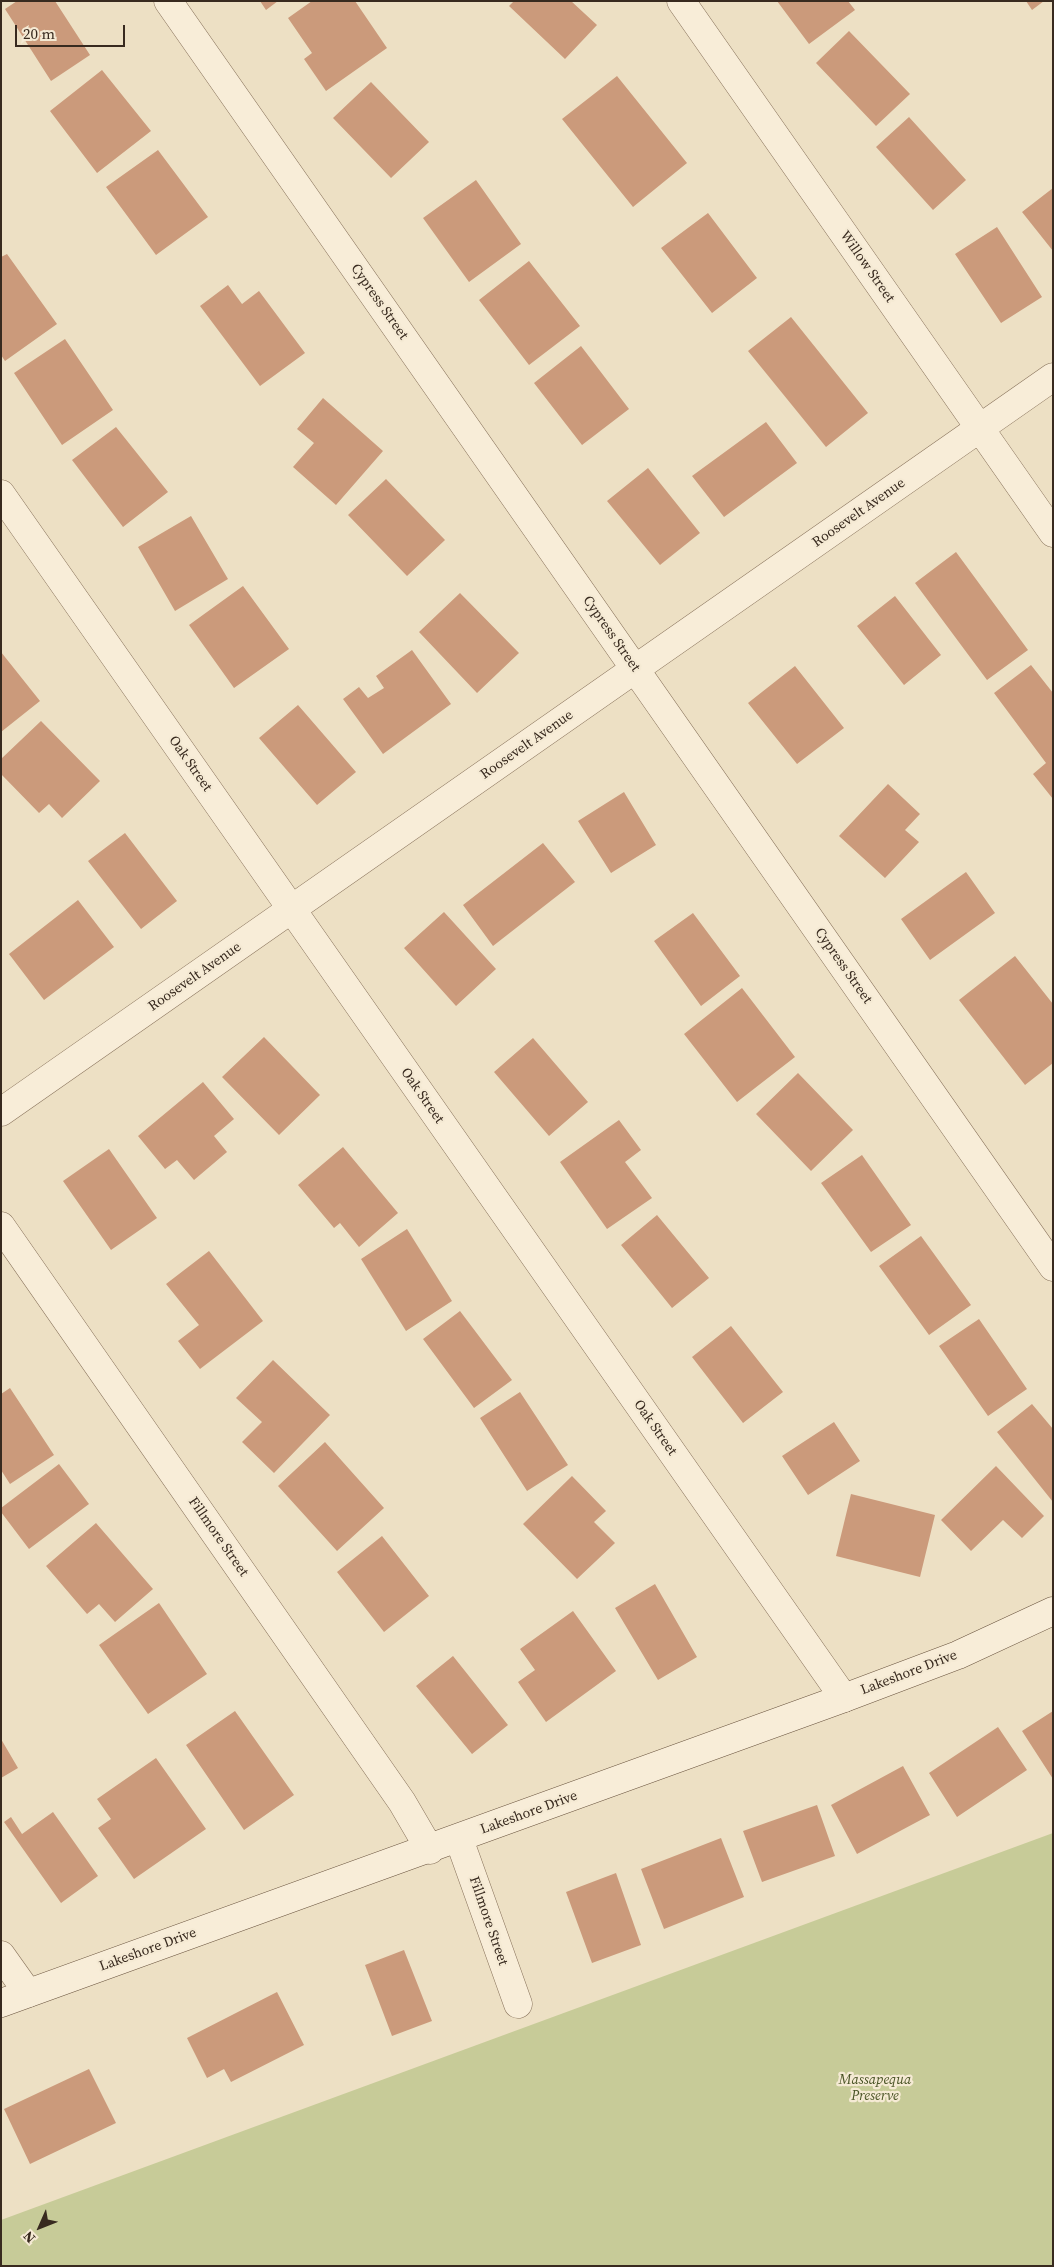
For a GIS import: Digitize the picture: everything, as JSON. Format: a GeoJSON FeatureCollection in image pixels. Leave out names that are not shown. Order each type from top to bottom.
{"type":"FeatureCollection","features":[{"type":"Feature","properties":{"kind":"street","name":"Cypress Street"},"geometry":{"type":"LineString","coordinates":[[168,1],[1053,1267]]}},
{"type":"Feature","properties":{"kind":"street","name":"Willow Street"},"geometry":{"type":"LineString","coordinates":[[681,1],[1053,532]]}},
{"type":"Feature","properties":{"kind":"street","name":"Roosevelt Avenue"},"geometry":{"type":"LineString","coordinates":[[1,1112],[1053,377]]}},
{"type":"Feature","properties":{"kind":"street","name":"Oak Street"},"geometry":{"type":"LineString","coordinates":[[1,494],[844,1698]]}},
{"type":"Feature","properties":{"kind":"street","name":"Fillmore Street"},"geometry":{"type":"LineString","coordinates":[[1,1226],[402,1802],[430,1850]]}},
{"type":"Feature","properties":{"kind":"street","name":"Lakeshore Drive"},"geometry":{"type":"LineString","coordinates":[[1,2003],[430,1850],[844,1698],[958,1655],[1053,1612]]}},
{"type":"Feature","properties":{"kind":"street","name":"Fillmore Street"},"geometry":{"type":"LineString","coordinates":[[459,1839],[518,2004]]}},
{"type":"Feature","properties":{"kind":"street"},"geometry":{"type":"LineString","coordinates":[[1,1955],[28,1993]]}},
{"type":"Feature","properties":{"kind":"green space","name":"Massapequa Preserve"},"geometry":{"type":"Polygon","coordinates":[[[1053,1833],[1053,2266],[1,2266],[1,2220],[1053,1833]]]}},
{"type":"Feature","properties":{"kind":"building"},"geometry":{"type":"Polygon","coordinates":[[[17,1],[55,1],[90,55],[51,81],[5,9],[17,1]]]}},
{"type":"Feature","properties":{"kind":"building"},"geometry":{"type":"Polygon","coordinates":[[[260,1],[278,1],[266,10],[260,1]]]}},
{"type":"Feature","properties":{"kind":"building"},"geometry":{"type":"Polygon","coordinates":[[[312,1],[355,1],[387,48],[326,91],[304,59],[312,53],[288,18],[312,1]]]}},
{"type":"Feature","properties":{"kind":"building"},"geometry":{"type":"Polygon","coordinates":[[[514,1],[571,1],[597,25],[565,59],[509,6],[514,1]]]}},
{"type":"Feature","properties":{"kind":"building"},"geometry":{"type":"Polygon","coordinates":[[[777,1],[848,1],[855,10],[809,44],[777,1]]]}},
{"type":"Feature","properties":{"kind":"building"},"geometry":{"type":"Polygon","coordinates":[[[1026,1],[1044,1],[1032,10],[1026,1]]]}},
{"type":"Feature","properties":{"kind":"building"},"geometry":{"type":"Polygon","coordinates":[[[849,31],[910,94],[876,126],[816,63],[849,31]]]}},
{"type":"Feature","properties":{"kind":"building"},"geometry":{"type":"Polygon","coordinates":[[[102,70],[151,131],[97,173],[50,111],[102,70]]]}},
{"type":"Feature","properties":{"kind":"building"},"geometry":{"type":"Polygon","coordinates":[[[617,76],[687,163],[633,207],[562,119],[617,76]]]}},
{"type":"Feature","properties":{"kind":"building"},"geometry":{"type":"Polygon","coordinates":[[[371,82],[429,142],[391,178],[333,118],[371,82]]]}},
{"type":"Feature","properties":{"kind":"building"},"geometry":{"type":"Polygon","coordinates":[[[909,117],[966,180],[933,210],[876,147],[909,117]]]}},
{"type":"Feature","properties":{"kind":"building"},"geometry":{"type":"Polygon","coordinates":[[[158,150],[208,217],[156,255],[106,187],[158,150]]]}},
{"type":"Feature","properties":{"kind":"building"},"geometry":{"type":"Polygon","coordinates":[[[476,180],[521,244],[469,282],[423,218],[476,180]]]}},
{"type":"Feature","properties":{"kind":"building"},"geometry":{"type":"Polygon","coordinates":[[[1053,188],[1053,251],[1022,212],[1053,188]]]}},
{"type":"Feature","properties":{"kind":"building"},"geometry":{"type":"Polygon","coordinates":[[[708,213],[757,278],[712,313],[661,248],[708,213]]]}},
{"type":"Feature","properties":{"kind":"building"},"geometry":{"type":"Polygon","coordinates":[[[997,227],[1042,297],[1001,323],[955,254],[997,227]]]}},
{"type":"Feature","properties":{"kind":"building"},"geometry":{"type":"Polygon","coordinates":[[[7,254],[57,324],[5,361],[1,355],[1,257],[7,254]]]}},
{"type":"Feature","properties":{"kind":"building"},"geometry":{"type":"Polygon","coordinates":[[[529,261],[580,326],[529,365],[479,300],[529,261]]]}},
{"type":"Feature","properties":{"kind":"building"},"geometry":{"type":"Polygon","coordinates":[[[228,285],[242,304],[259,291],[305,353],[260,386],[200,306],[228,285]]]}},
{"type":"Feature","properties":{"kind":"building"},"geometry":{"type":"Polygon","coordinates":[[[791,317],[868,413],[826,447],[748,351],[791,317]]]}},
{"type":"Feature","properties":{"kind":"building"},"geometry":{"type":"Polygon","coordinates":[[[65,339],[113,410],[62,445],[14,373],[65,339]]]}},
{"type":"Feature","properties":{"kind":"building"},"geometry":{"type":"Polygon","coordinates":[[[581,346],[629,409],[582,445],[534,383],[581,346]]]}},
{"type":"Feature","properties":{"kind":"building"},"geometry":{"type":"Polygon","coordinates":[[[323,398],[383,451],[336,505],[293,467],[314,443],[297,429],[323,398]]]}},
{"type":"Feature","properties":{"kind":"building"},"geometry":{"type":"Polygon","coordinates":[[[766,422],[797,463],[724,517],[692,476],[766,422]]]}},
{"type":"Feature","properties":{"kind":"building"},"geometry":{"type":"Polygon","coordinates":[[[116,427],[168,492],[123,527],[72,460],[116,427]]]}},
{"type":"Feature","properties":{"kind":"building"},"geometry":{"type":"Polygon","coordinates":[[[648,468],[700,533],[660,565],[607,501],[648,468]]]}},
{"type":"Feature","properties":{"kind":"building"},"geometry":{"type":"Polygon","coordinates":[[[386,479],[445,540],[407,576],[348,515],[386,479]]]}},
{"type":"Feature","properties":{"kind":"building"},"geometry":{"type":"Polygon","coordinates":[[[191,516],[228,579],[175,611],[138,547],[191,516]]]}},
{"type":"Feature","properties":{"kind":"building"},"geometry":{"type":"Polygon","coordinates":[[[956,552],[1028,650],[987,680],[915,583],[956,552]]]}},
{"type":"Feature","properties":{"kind":"building"},"geometry":{"type":"Polygon","coordinates":[[[243,586],[289,649],[234,688],[189,625],[243,586]]]}},
{"type":"Feature","properties":{"kind":"building"},"geometry":{"type":"Polygon","coordinates":[[[460,593],[519,653],[477,693],[419,632],[460,593]]]}},
{"type":"Feature","properties":{"kind":"building"},"geometry":{"type":"Polygon","coordinates":[[[895,596],[941,655],[904,685],[857,626],[895,596]]]}},
{"type":"Feature","properties":{"kind":"building"},"geometry":{"type":"Polygon","coordinates":[[[412,650],[451,704],[383,754],[343,699],[359,687],[368,698],[384,688],[376,676],[412,650]]]}},
{"type":"Feature","properties":{"kind":"building"},"geometry":{"type":"Polygon","coordinates":[[[1,652],[40,701],[1,732],[1,652]]]}},
{"type":"Feature","properties":{"kind":"building"},"geometry":{"type":"Polygon","coordinates":[[[1031,665],[1053,693],[1053,799],[1033,774],[1046,763],[994,693],[1031,665]]]}},
{"type":"Feature","properties":{"kind":"building"},"geometry":{"type":"Polygon","coordinates":[[[795,666],[844,728],[797,764],[748,703],[795,666]]]}},
{"type":"Feature","properties":{"kind":"building"},"geometry":{"type":"Polygon","coordinates":[[[298,705],[356,772],[317,805],[259,738],[298,705]]]}},
{"type":"Feature","properties":{"kind":"building"},"geometry":{"type":"Polygon","coordinates":[[[41,721],[100,781],[62,818],[49,804],[39,813],[1,774],[1,759],[41,721]]]}},
{"type":"Feature","properties":{"kind":"building"},"geometry":{"type":"Polygon","coordinates":[[[888,784],[920,814],[905,830],[919,842],[885,878],[839,836],[888,784]]]}},
{"type":"Feature","properties":{"kind":"building"},"geometry":{"type":"Polygon","coordinates":[[[624,792],[656,845],[611,873],[578,821],[624,792]]]}},
{"type":"Feature","properties":{"kind":"building"},"geometry":{"type":"Polygon","coordinates":[[[125,833],[177,901],[141,929],[88,861],[125,833]]]}},
{"type":"Feature","properties":{"kind":"building"},"geometry":{"type":"Polygon","coordinates":[[[543,843],[575,882],[493,946],[463,905],[543,843]]]}},
{"type":"Feature","properties":{"kind":"building"},"geometry":{"type":"Polygon","coordinates":[[[966,872],[995,913],[930,960],[901,919],[966,872]]]}},
{"type":"Feature","properties":{"kind":"building"},"geometry":{"type":"Polygon","coordinates":[[[78,900],[114,947],[44,1000],[9,954],[78,900]]]}},
{"type":"Feature","properties":{"kind":"building"},"geometry":{"type":"Polygon","coordinates":[[[444,912],[496,969],[456,1006],[404,948],[444,912]]]}},
{"type":"Feature","properties":{"kind":"building"},"geometry":{"type":"Polygon","coordinates":[[[693,913],[740,976],[701,1006],[654,941],[693,913]]]}},
{"type":"Feature","properties":{"kind":"building"},"geometry":{"type":"Polygon","coordinates":[[[1015,956],[1053,1004],[1053,1063],[1025,1085],[959,1000],[1015,956]]]}},
{"type":"Feature","properties":{"kind":"building"},"geometry":{"type":"Polygon","coordinates":[[[742,988],[795,1057],[737,1102],[684,1034],[742,988]]]}},
{"type":"Feature","properties":{"kind":"building"},"geometry":{"type":"Polygon","coordinates":[[[264,1037],[320,1095],[279,1135],[222,1077],[264,1037]]]}},
{"type":"Feature","properties":{"kind":"building"},"geometry":{"type":"Polygon","coordinates":[[[533,1038],[588,1102],[549,1136],[494,1072],[533,1038]]]}},
{"type":"Feature","properties":{"kind":"building"},"geometry":{"type":"Polygon","coordinates":[[[798,1073],[853,1130],[811,1171],[756,1114],[798,1073]]]}},
{"type":"Feature","properties":{"kind":"building"},"geometry":{"type":"Polygon","coordinates":[[[203,1082],[234,1119],[214,1136],[227,1152],[194,1180],[177,1160],[165,1169],[138,1136],[203,1082]]]}},
{"type":"Feature","properties":{"kind":"building"},"geometry":{"type":"Polygon","coordinates":[[[619,1120],[641,1150],[625,1162],[652,1198],[607,1229],[560,1162],[619,1120]]]}},
{"type":"Feature","properties":{"kind":"building"},"geometry":{"type":"Polygon","coordinates":[[[343,1147],[398,1213],[359,1247],[340,1223],[334,1228],[298,1185],[343,1147]]]}},
{"type":"Feature","properties":{"kind":"building"},"geometry":{"type":"Polygon","coordinates":[[[109,1149],[157,1218],[111,1250],[63,1181],[109,1149]]]}},
{"type":"Feature","properties":{"kind":"building"},"geometry":{"type":"Polygon","coordinates":[[[862,1155],[911,1225],[871,1252],[821,1183],[862,1155]]]}},
{"type":"Feature","properties":{"kind":"building"},"geometry":{"type":"Polygon","coordinates":[[[657,1215],[709,1278],[672,1308],[621,1245],[657,1215]]]}},
{"type":"Feature","properties":{"kind":"building"},"geometry":{"type":"Polygon","coordinates":[[[407,1229],[452,1301],[406,1331],[361,1259],[407,1229]]]}},
{"type":"Feature","properties":{"kind":"building"},"geometry":{"type":"Polygon","coordinates":[[[921,1236],[971,1305],[929,1335],[879,1266],[921,1236]]]}},
{"type":"Feature","properties":{"kind":"building"},"geometry":{"type":"Polygon","coordinates":[[[209,1251],[263,1321],[200,1369],[178,1341],[199,1325],[166,1284],[209,1251]]]}},
{"type":"Feature","properties":{"kind":"building"},"geometry":{"type":"Polygon","coordinates":[[[460,1311],[512,1380],[474,1408],[423,1339],[460,1311]]]}},
{"type":"Feature","properties":{"kind":"building"},"geometry":{"type":"Polygon","coordinates":[[[979,1319],[1027,1389],[988,1416],[939,1346],[979,1319]]]}},
{"type":"Feature","properties":{"kind":"building"},"geometry":{"type":"Polygon","coordinates":[[[731,1326],[783,1392],[743,1423],[692,1357],[731,1326]]]}},
{"type":"Feature","properties":{"kind":"building"},"geometry":{"type":"Polygon","coordinates":[[[273,1360],[330,1415],[274,1473],[242,1442],[262,1422],[236,1398],[273,1360]]]}},
{"type":"Feature","properties":{"kind":"building"},"geometry":{"type":"Polygon","coordinates":[[[10,1388],[54,1455],[10,1484],[1,1470],[1,1394],[10,1388]]]}},
{"type":"Feature","properties":{"kind":"building"},"geometry":{"type":"Polygon","coordinates":[[[520,1392],[568,1465],[527,1491],[480,1418],[520,1392]]]}},
{"type":"Feature","properties":{"kind":"building"},"geometry":{"type":"Polygon","coordinates":[[[1032,1404],[1053,1429],[1053,1502],[997,1432],[1032,1404]]]}},
{"type":"Feature","properties":{"kind":"building"},"geometry":{"type":"Polygon","coordinates":[[[834,1422],[860,1461],[808,1495],[782,1456],[834,1422]]]}},
{"type":"Feature","properties":{"kind":"building"},"geometry":{"type":"Polygon","coordinates":[[[325,1442],[384,1508],[337,1551],[278,1486],[325,1442]]]}},
{"type":"Feature","properties":{"kind":"building"},"geometry":{"type":"Polygon","coordinates":[[[59,1464],[89,1504],[29,1549],[1,1512],[1,1508],[59,1464]]]}},
{"type":"Feature","properties":{"kind":"building"},"geometry":{"type":"Polygon","coordinates":[[[996,1466],[1044,1516],[1022,1538],[1003,1520],[971,1551],[941,1520],[996,1466]]]}},
{"type":"Feature","properties":{"kind":"building"},"geometry":{"type":"Polygon","coordinates":[[[572,1476],[606,1511],[594,1522],[615,1543],[577,1579],[523,1524],[572,1476]]]}},
{"type":"Feature","properties":{"kind":"building"},"geometry":{"type":"Polygon","coordinates":[[[851,1494],[935,1515],[920,1577],[836,1556],[851,1494]]]}},
{"type":"Feature","properties":{"kind":"building"},"geometry":{"type":"Polygon","coordinates":[[[96,1523],[153,1589],[115,1622],[99,1604],[87,1614],[46,1566],[96,1523]]]}},
{"type":"Feature","properties":{"kind":"building"},"geometry":{"type":"Polygon","coordinates":[[[382,1536],[429,1596],[384,1632],[337,1572],[382,1536]]]}},
{"type":"Feature","properties":{"kind":"building"},"geometry":{"type":"Polygon","coordinates":[[[655,1584],[697,1657],[658,1680],[615,1608],[655,1584]]]}},
{"type":"Feature","properties":{"kind":"building"},"geometry":{"type":"Polygon","coordinates":[[[159,1603],[207,1674],[148,1714],[99,1645],[159,1603]]]}},
{"type":"Feature","properties":{"kind":"building"},"geometry":{"type":"Polygon","coordinates":[[[573,1611],[616,1671],[546,1722],[518,1682],[535,1670],[520,1649],[573,1611]]]}},
{"type":"Feature","properties":{"kind":"building"},"geometry":{"type":"Polygon","coordinates":[[[453,1656],[508,1725],[472,1754],[416,1686],[453,1656]]]}},
{"type":"Feature","properties":{"kind":"building"},"geometry":{"type":"Polygon","coordinates":[[[235,1711],[294,1795],[244,1830],[186,1745],[235,1711]]]}},
{"type":"Feature","properties":{"kind":"building"},"geometry":{"type":"Polygon","coordinates":[[[1053,1711],[1053,1779],[1022,1731],[1053,1711]]]}},
{"type":"Feature","properties":{"kind":"building"},"geometry":{"type":"Polygon","coordinates":[[[998,1727],[1027,1770],[957,1817],[929,1773],[998,1727]]]}},
{"type":"Feature","properties":{"kind":"building"},"geometry":{"type":"Polygon","coordinates":[[[1,1739],[18,1768],[1,1778],[1,1739]]]}},
{"type":"Feature","properties":{"kind":"building"},"geometry":{"type":"Polygon","coordinates":[[[156,1758],[206,1829],[134,1879],[98,1828],[111,1819],[97,1799],[156,1758]]]}},
{"type":"Feature","properties":{"kind":"building"},"geometry":{"type":"Polygon","coordinates":[[[903,1766],[930,1815],[857,1854],[831,1805],[903,1766]]]}},
{"type":"Feature","properties":{"kind":"building"},"geometry":{"type":"Polygon","coordinates":[[[817,1805],[835,1856],[762,1882],[743,1831],[817,1805]]]}},
{"type":"Feature","properties":{"kind":"building"},"geometry":{"type":"Polygon","coordinates":[[[53,1812],[98,1876],[61,1903],[4,1822],[11,1817],[22,1834],[53,1812]]]}},
{"type":"Feature","properties":{"kind":"building"},"geometry":{"type":"Polygon","coordinates":[[[721,1838],[744,1897],[664,1929],[641,1869],[721,1838]]]}},
{"type":"Feature","properties":{"kind":"building"},"geometry":{"type":"Polygon","coordinates":[[[616,1873],[641,1945],[592,1963],[566,1892],[616,1873]]]}},
{"type":"Feature","properties":{"kind":"building"},"geometry":{"type":"Polygon","coordinates":[[[404,1950],[432,2021],[392,2036],[365,1965],[404,1950]]]}},
{"type":"Feature","properties":{"kind":"building"},"geometry":{"type":"Polygon","coordinates":[[[277,1992],[304,2045],[231,2082],[224,2069],[207,2078],[187,2038],[277,1992]]]}},
{"type":"Feature","properties":{"kind":"building"},"geometry":{"type":"Polygon","coordinates":[[[89,2069],[116,2123],[30,2164],[4,2109],[89,2069]]]}}]}
